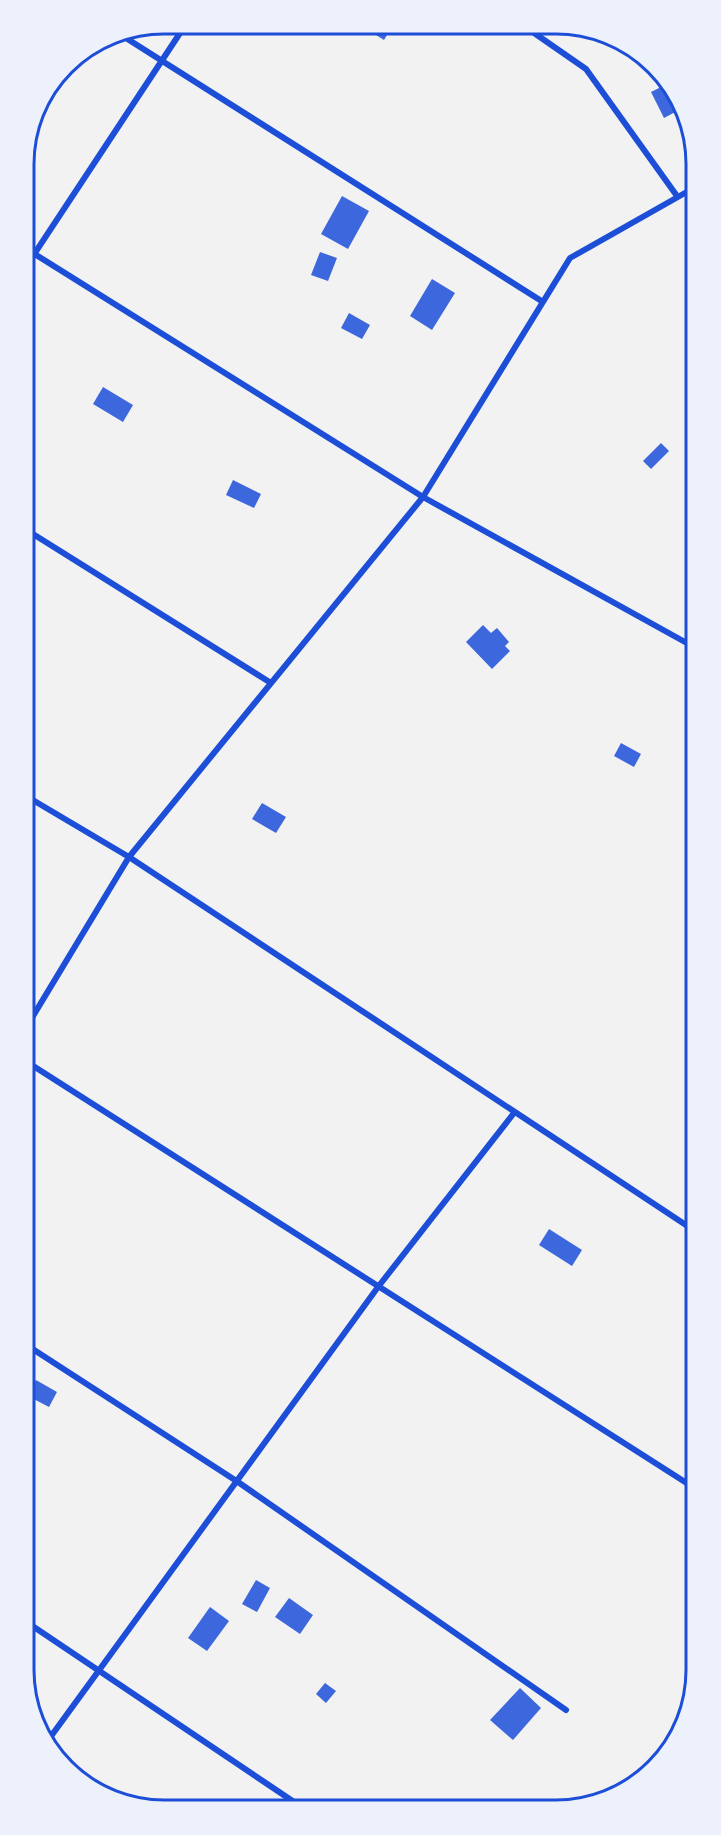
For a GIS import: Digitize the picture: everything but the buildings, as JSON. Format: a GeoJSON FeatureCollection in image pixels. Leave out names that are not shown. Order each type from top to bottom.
{"type":"FeatureCollection","features":[{"type":"Feature","properties":{"kind":"street"},"geometry":{"type":"LineString","coordinates":[[180,34],[35,252],[423,497],[686,642]]}},
{"type":"Feature","properties":{"kind":"street"},"geometry":{"type":"LineString","coordinates":[[536,34],[586,69],[677,196]]}},
{"type":"Feature","properties":{"kind":"street"},"geometry":{"type":"LineString","coordinates":[[129,40],[543,302]]}},
{"type":"Feature","properties":{"kind":"street"},"geometry":{"type":"LineString","coordinates":[[34,1014],[129,857],[423,497],[570,258],[686,192]]}},
{"type":"Feature","properties":{"kind":"street"},"geometry":{"type":"LineString","coordinates":[[35,535],[271,683]]}},
{"type":"Feature","properties":{"kind":"street"},"geometry":{"type":"LineString","coordinates":[[35,801],[129,857],[686,1226]]}},
{"type":"Feature","properties":{"kind":"street"},"geometry":{"type":"LineString","coordinates":[[34,1067],[686,1484]]}},
{"type":"Feature","properties":{"kind":"street"},"geometry":{"type":"LineString","coordinates":[[52,1735],[378,1287],[514,1113]]}},
{"type":"Feature","properties":{"kind":"street"},"geometry":{"type":"LineString","coordinates":[[34,1350],[238,1482],[566,1710]]}},
{"type":"Feature","properties":{"kind":"street"},"geometry":{"type":"LineString","coordinates":[[34,1627],[100,1669],[291,1800]]}}]}
